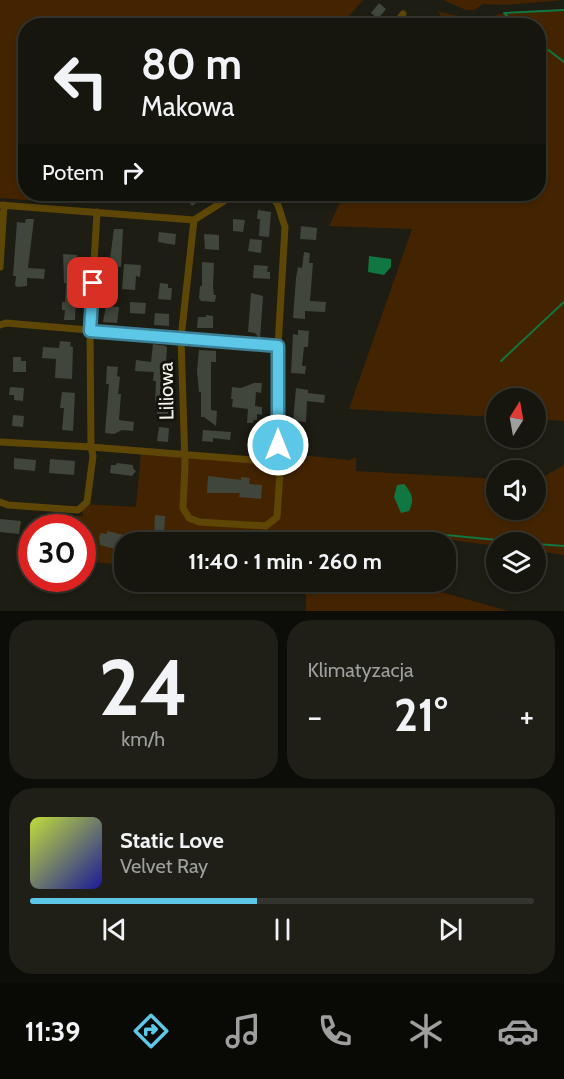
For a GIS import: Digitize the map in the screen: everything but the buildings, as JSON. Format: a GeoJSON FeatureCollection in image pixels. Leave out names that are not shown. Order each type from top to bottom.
{"type":"FeatureCollection","features":[{"type":"Feature","properties":{"kind":"street"},"geometry":{"type":"LineString","coordinates":[[400,18],[403,14]]}},
{"type":"Feature","properties":{"kind":"street"},"geometry":{"type":"LineString","coordinates":[[0,267],[2,205],[194,220],[224,201]]}},
{"type":"Feature","properties":{"kind":"street","name":"Liliowa"},"geometry":{"type":"LineString","coordinates":[[194,220],[181,338],[185,465],[183,508],[189,518],[199,522],[266,526],[277,517],[280,472],[278,462],[278,346],[285,226],[275,201]]}},
{"type":"Feature","properties":{"kind":"street"},"geometry":{"type":"LineString","coordinates":[[0,502],[8,505],[78,510],[87,502],[93,456],[90,331],[97,212]]}},
{"type":"Feature","properties":{"kind":"street"},"geometry":{"type":"LineString","coordinates":[[0,325],[6,323],[278,346]]}},
{"type":"Feature","properties":{"kind":"street"},"geometry":{"type":"LineString","coordinates":[[0,442],[278,462]]}},
{"type":"Feature","properties":{"kind":"shaded area"},"geometry":{"type":"Polygon","coordinates":[[[0,0],[363,0],[347,18],[18,18],[18,199],[0,198],[0,0]]]}},
{"type":"Feature","properties":{"kind":"shaded area"},"geometry":{"type":"Polygon","coordinates":[[[443,0],[564,0],[504,5],[483,4],[474,10],[466,10],[443,0]]]}},
{"type":"Feature","properties":{"kind":"shaded area"},"geometry":{"type":"Polygon","coordinates":[[[564,9],[564,421],[546,420],[546,388],[486,388],[486,416],[349,409],[412,229],[329,226],[341,201],[546,201],[546,18],[490,18],[499,14],[564,9]]]}},
{"type":"Feature","properties":{"kind":"shaded area"},"geometry":{"type":"Polygon","coordinates":[[[437,11],[466,18],[442,18],[437,11]]]}},
{"type":"Feature","properties":{"kind":"shaded area"},"geometry":{"type":"Polygon","coordinates":[[[369,256],[391,259],[391,267],[384,275],[368,272],[369,256]]]}},
{"type":"Feature","properties":{"kind":"shaded area"},"geometry":{"type":"Polygon","coordinates":[[[284,450],[290,454],[349,460],[356,457],[356,471],[486,478],[486,520],[546,520],[546,475],[564,465],[564,555],[546,552],[546,532],[486,532],[486,545],[456,541],[456,532],[114,532],[114,564],[96,562],[96,514],[83,514],[81,504],[136,507],[141,453],[275,464],[284,450]]]}},
{"type":"Feature","properties":{"kind":"shaded area"},"geometry":{"type":"Polygon","coordinates":[[[404,484],[411,494],[412,503],[409,511],[401,513],[394,497],[397,485],[404,484]]]}},
{"type":"Feature","properties":{"kind":"shaded area"},"geometry":{"type":"Polygon","coordinates":[[[306,592],[441,592],[508,611],[306,611],[306,592]]]}},
{"type":"Feature","properties":{"kind":"waterway"},"geometry":{"type":"LineString","coordinates":[[504,13],[564,10]]}},
{"type":"Feature","properties":{"kind":"waterway"},"geometry":{"type":"LineString","coordinates":[[504,13],[509,18]]}},
{"type":"Feature","properties":{"kind":"waterway"},"geometry":{"type":"LineString","coordinates":[[546,48],[564,62]]}},
{"type":"Feature","properties":{"kind":"waterway"},"geometry":{"type":"LineString","coordinates":[[501,361],[564,302]]}},
{"type":"Feature","properties":{"kind":"waterway"},"geometry":{"type":"LineString","coordinates":[[456,536],[486,539]]}},
{"type":"Feature","properties":{"kind":"waterway"},"geometry":{"type":"LineString","coordinates":[[546,545],[564,546]]}},
{"type":"Feature","properties":{"kind":"route"},"geometry":{"type":"LineString","coordinates":[[93,283],[90,331],[278,346],[278,445]]}}]}
